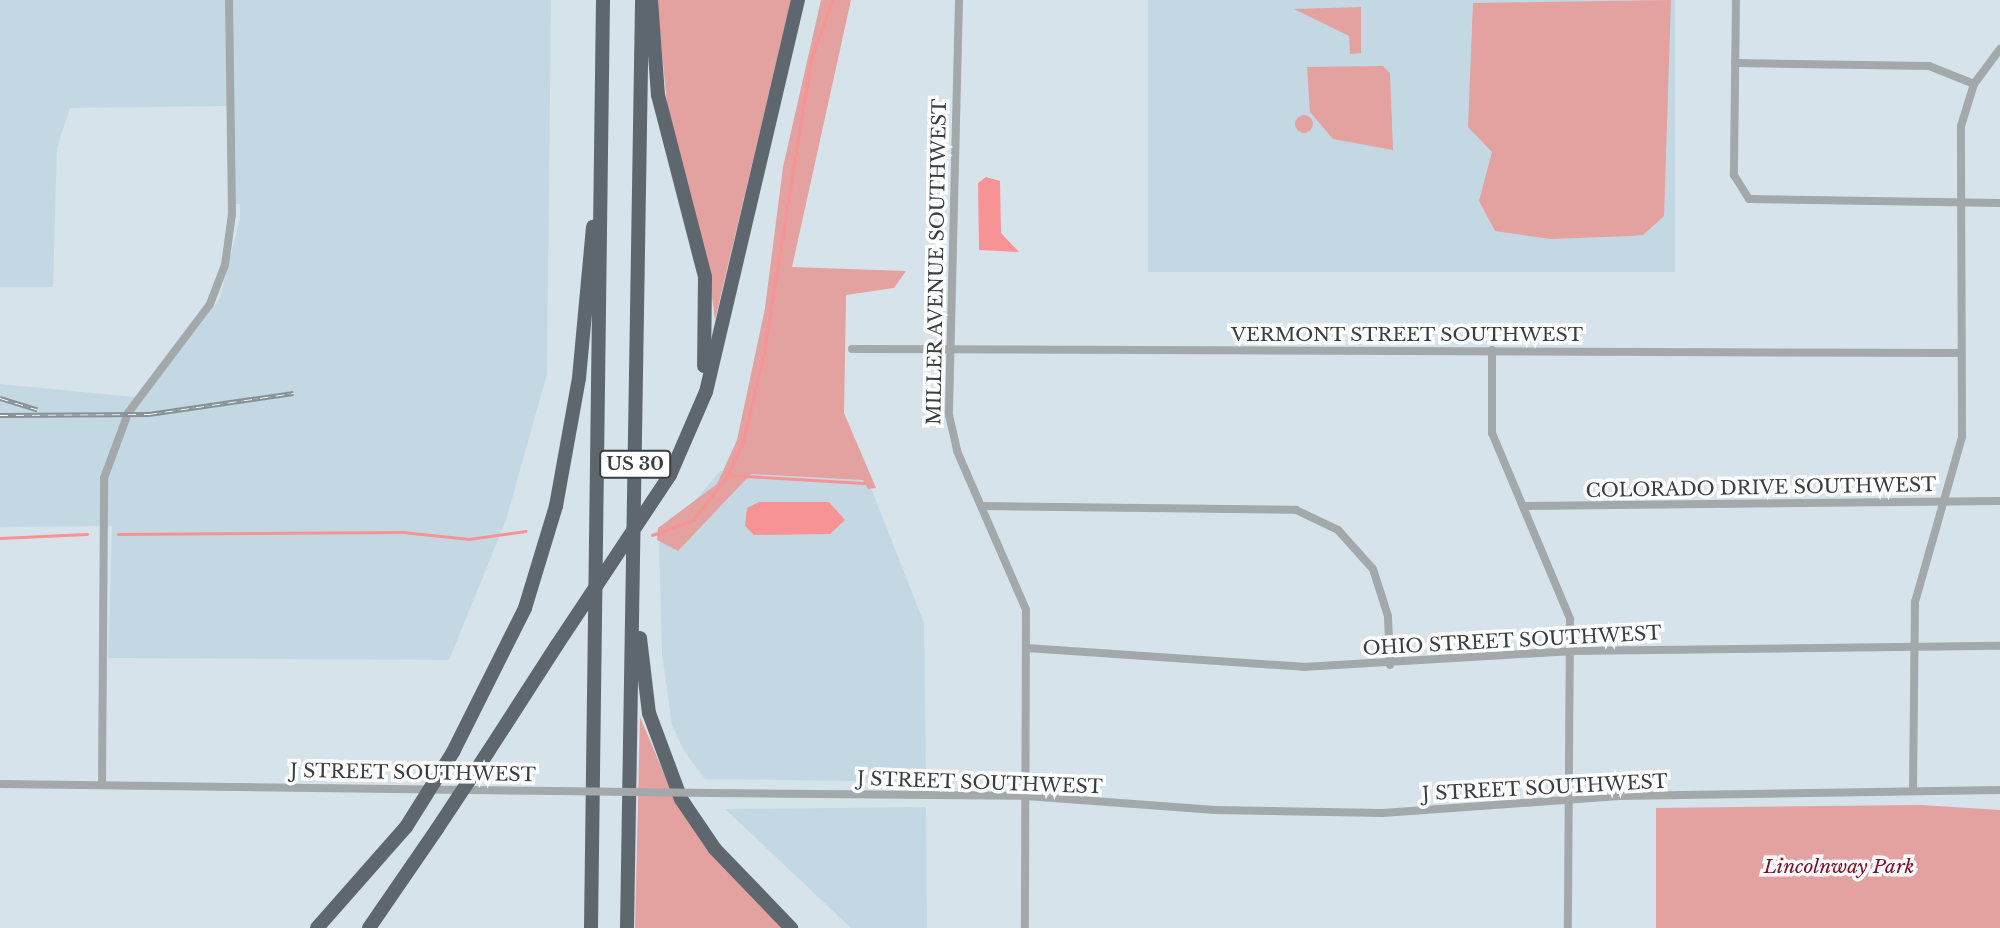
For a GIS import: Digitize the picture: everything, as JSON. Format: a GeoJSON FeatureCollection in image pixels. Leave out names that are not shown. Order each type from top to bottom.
{"type":"FeatureCollection","features":[{"type":"Feature","properties":{"kind":"highway","name":"US 30"},"geometry":{"type":"LineString","coordinates":[[591,928],[603,0]]}},
{"type":"Feature","properties":{"kind":"highway","name":"US 30"},"geometry":{"type":"LineString","coordinates":[[627,928],[642,0]]}},
{"type":"Feature","properties":{"kind":"highway"},"geometry":{"type":"LineString","coordinates":[[651,0],[658,95],[705,277],[707,326],[698,409]]}},
{"type":"Feature","properties":{"kind":"highway"},"geometry":{"type":"LineString","coordinates":[[369,928],[438,829],[670,475],[698,409],[798,0]]}},
{"type":"Feature","properties":{"kind":"highway"},"geometry":{"type":"LineString","coordinates":[[317,928],[405,827],[453,752],[521,619],[556,506],[579,378],[602,139]]}},
{"type":"Feature","properties":{"kind":"highway"},"geometry":{"type":"LineString","coordinates":[[635,480],[641,652],[657,739],[700,830],[792,928]]}},
{"type":"Feature","properties":{"kind":"street"},"geometry":{"type":"LineString","coordinates":[[102,785],[104,478],[128,413],[210,304],[225,265],[232,214],[229,0]]}},
{"type":"Feature","properties":{"kind":"street","name":"MILLER AVENUE SOUTHWEST"},"geometry":{"type":"LineString","coordinates":[[959,0],[948,349],[951,434],[1026,610],[1025,928]]}},
{"type":"Feature","properties":{"kind":"street"},"geometry":{"type":"LineString","coordinates":[[1736,0],[1734,175],[1741,191],[1761,204],[2000,203]]}},
{"type":"Feature","properties":{"kind":"street"},"geometry":{"type":"LineString","coordinates":[[1913,790],[1912,647],[1915,602],[1962,437],[1961,126],[1974,84],[2000,49]]}},
{"type":"Feature","properties":{"kind":"street"},"geometry":{"type":"LineString","coordinates":[[1735,63],[1929,66],[1974,84]]}},
{"type":"Feature","properties":{"kind":"street","name":"VERMONT STREET SOUTHWEST"},"geometry":{"type":"LineString","coordinates":[[852,349],[1961,353]]}},
{"type":"Feature","properties":{"kind":"street"},"geometry":{"type":"LineString","coordinates":[[1492,350],[1492,433],[1565,599],[1570,652],[1568,928]]}},
{"type":"Feature","properties":{"kind":"street","name":"COLORADO DRIVE SOUTHWEST"},"geometry":{"type":"LineString","coordinates":[[1523,506],[2000,502]]}},
{"type":"Feature","properties":{"kind":"street"},"geometry":{"type":"LineString","coordinates":[[982,506],[1274,507],[1306,514],[1338,530],[1373,569],[1388,616],[1390,665]]}},
{"type":"Feature","properties":{"kind":"street","name":"OHIO STREET SOUTHWEST"},"geometry":{"type":"LineString","coordinates":[[1027,648],[1190,662],[1390,665],[1570,652],[2000,646]]}},
{"type":"Feature","properties":{"kind":"street","name":"J STREET SOUTHWEST"},"geometry":{"type":"LineString","coordinates":[[0,784],[1026,796],[1310,812],[1569,800],[1886,796],[1913,790],[2000,790]]}},
{"type":"Feature","properties":{"kind":"shaded area"},"geometry":{"type":"Polygon","coordinates":[[[0,0],[551,0],[547,374],[506,520],[449,660],[108,658],[112,526],[0,527],[0,384],[144,398],[220,298],[240,218],[240,204],[231,204],[230,106],[70,108],[57,148],[53,287],[0,287],[0,0]]]}},
{"type":"Feature","properties":{"kind":"shaded area"},"geometry":{"type":"Polygon","coordinates":[[[1148,0],[1675,0],[1675,272],[1148,272],[1148,0]]]}},
{"type":"Feature","properties":{"kind":"shaded area"},"geometry":{"type":"Polygon","coordinates":[[[986,177],[1000,181],[1001,233],[1019,252],[979,250],[978,183],[986,177]]]}},
{"type":"Feature","properties":{"kind":"shaded area"},"geometry":{"type":"Polygon","coordinates":[[[720,471],[866,475],[924,623],[926,782],[705,779],[684,751],[672,725],[662,654],[659,543],[720,471]]]}},
{"type":"Feature","properties":{"kind":"shaded area"},"geometry":{"type":"Polygon","coordinates":[[[759,502],[829,502],[845,520],[830,534],[754,535],[745,526],[747,508],[759,502]]]}},
{"type":"Feature","properties":{"kind":"shaded area"},"geometry":{"type":"Polygon","coordinates":[[[926,807],[927,928],[851,928],[725,809],[926,807]]]}},
{"type":"Feature","properties":{"kind":"green space"},"geometry":{"type":"Polygon","coordinates":[[[657,0],[791,0],[715,320],[708,265],[668,115],[657,0]]]}},
{"type":"Feature","properties":{"kind":"green space"},"geometry":{"type":"Polygon","coordinates":[[[821,0],[851,0],[792,267],[906,271],[894,288],[846,295],[844,413],[876,488],[868,489],[863,480],[751,474],[678,551],[657,540],[658,528],[717,484],[737,440],[765,308],[783,167],[821,0]]]}},
{"type":"Feature","properties":{"kind":"green space"},"geometry":{"type":"Polygon","coordinates":[[[1671,0],[1664,216],[1643,235],[1551,239],[1495,231],[1479,201],[1492,152],[1468,127],[1473,3],[1671,0]]]}},
{"type":"Feature","properties":{"kind":"green space"},"geometry":{"type":"Polygon","coordinates":[[[1361,7],[1361,53],[1350,54],[1349,36],[1294,9],[1361,7]]]}},
{"type":"Feature","properties":{"kind":"green space"},"geometry":{"type":"Polygon","coordinates":[[[1383,66],[1390,73],[1393,150],[1333,139],[1310,112],[1307,67],[1383,66]]]}},
{"type":"Feature","properties":{"kind":"green space"},"geometry":{"type":"Polygon","coordinates":[[[1300,115],[1308,115],[1313,124],[1311,131],[1300,133],[1295,128],[1295,120],[1300,115]]]}},
{"type":"Feature","properties":{"kind":"green space"},"geometry":{"type":"Polygon","coordinates":[[[640,717],[677,804],[783,928],[635,928],[640,717]]]}},
{"type":"Feature","properties":{"kind":"green space","name":"Lincolnway Park"},"geometry":{"type":"Polygon","coordinates":[[[1921,805],[2000,810],[2000,928],[1656,928],[1656,808],[1921,805]]]}},
{"type":"Feature","properties":{"kind":"waterway"},"geometry":{"type":"LineString","coordinates":[[652,535],[693,520],[728,475],[743,441],[763,358],[810,63],[832,0]]}},
{"type":"Feature","properties":{"kind":"waterway"},"geometry":{"type":"LineString","coordinates":[[728,475],[864,483]]}},
{"type":"Feature","properties":{"kind":"waterway"},"geometry":{"type":"LineString","coordinates":[[118,534],[403,532],[469,539],[525,531]]}},
{"type":"Feature","properties":{"kind":"waterway"},"geometry":{"type":"LineString","coordinates":[[0,538],[87,534]]}},
{"type":"Feature","properties":{"kind":"railway"},"geometry":{"type":"LineString","coordinates":[[0,415],[149,414],[293,393]]}},
{"type":"Feature","properties":{"kind":"railway"},"geometry":{"type":"LineString","coordinates":[[0,398],[37,409]]}}]}
